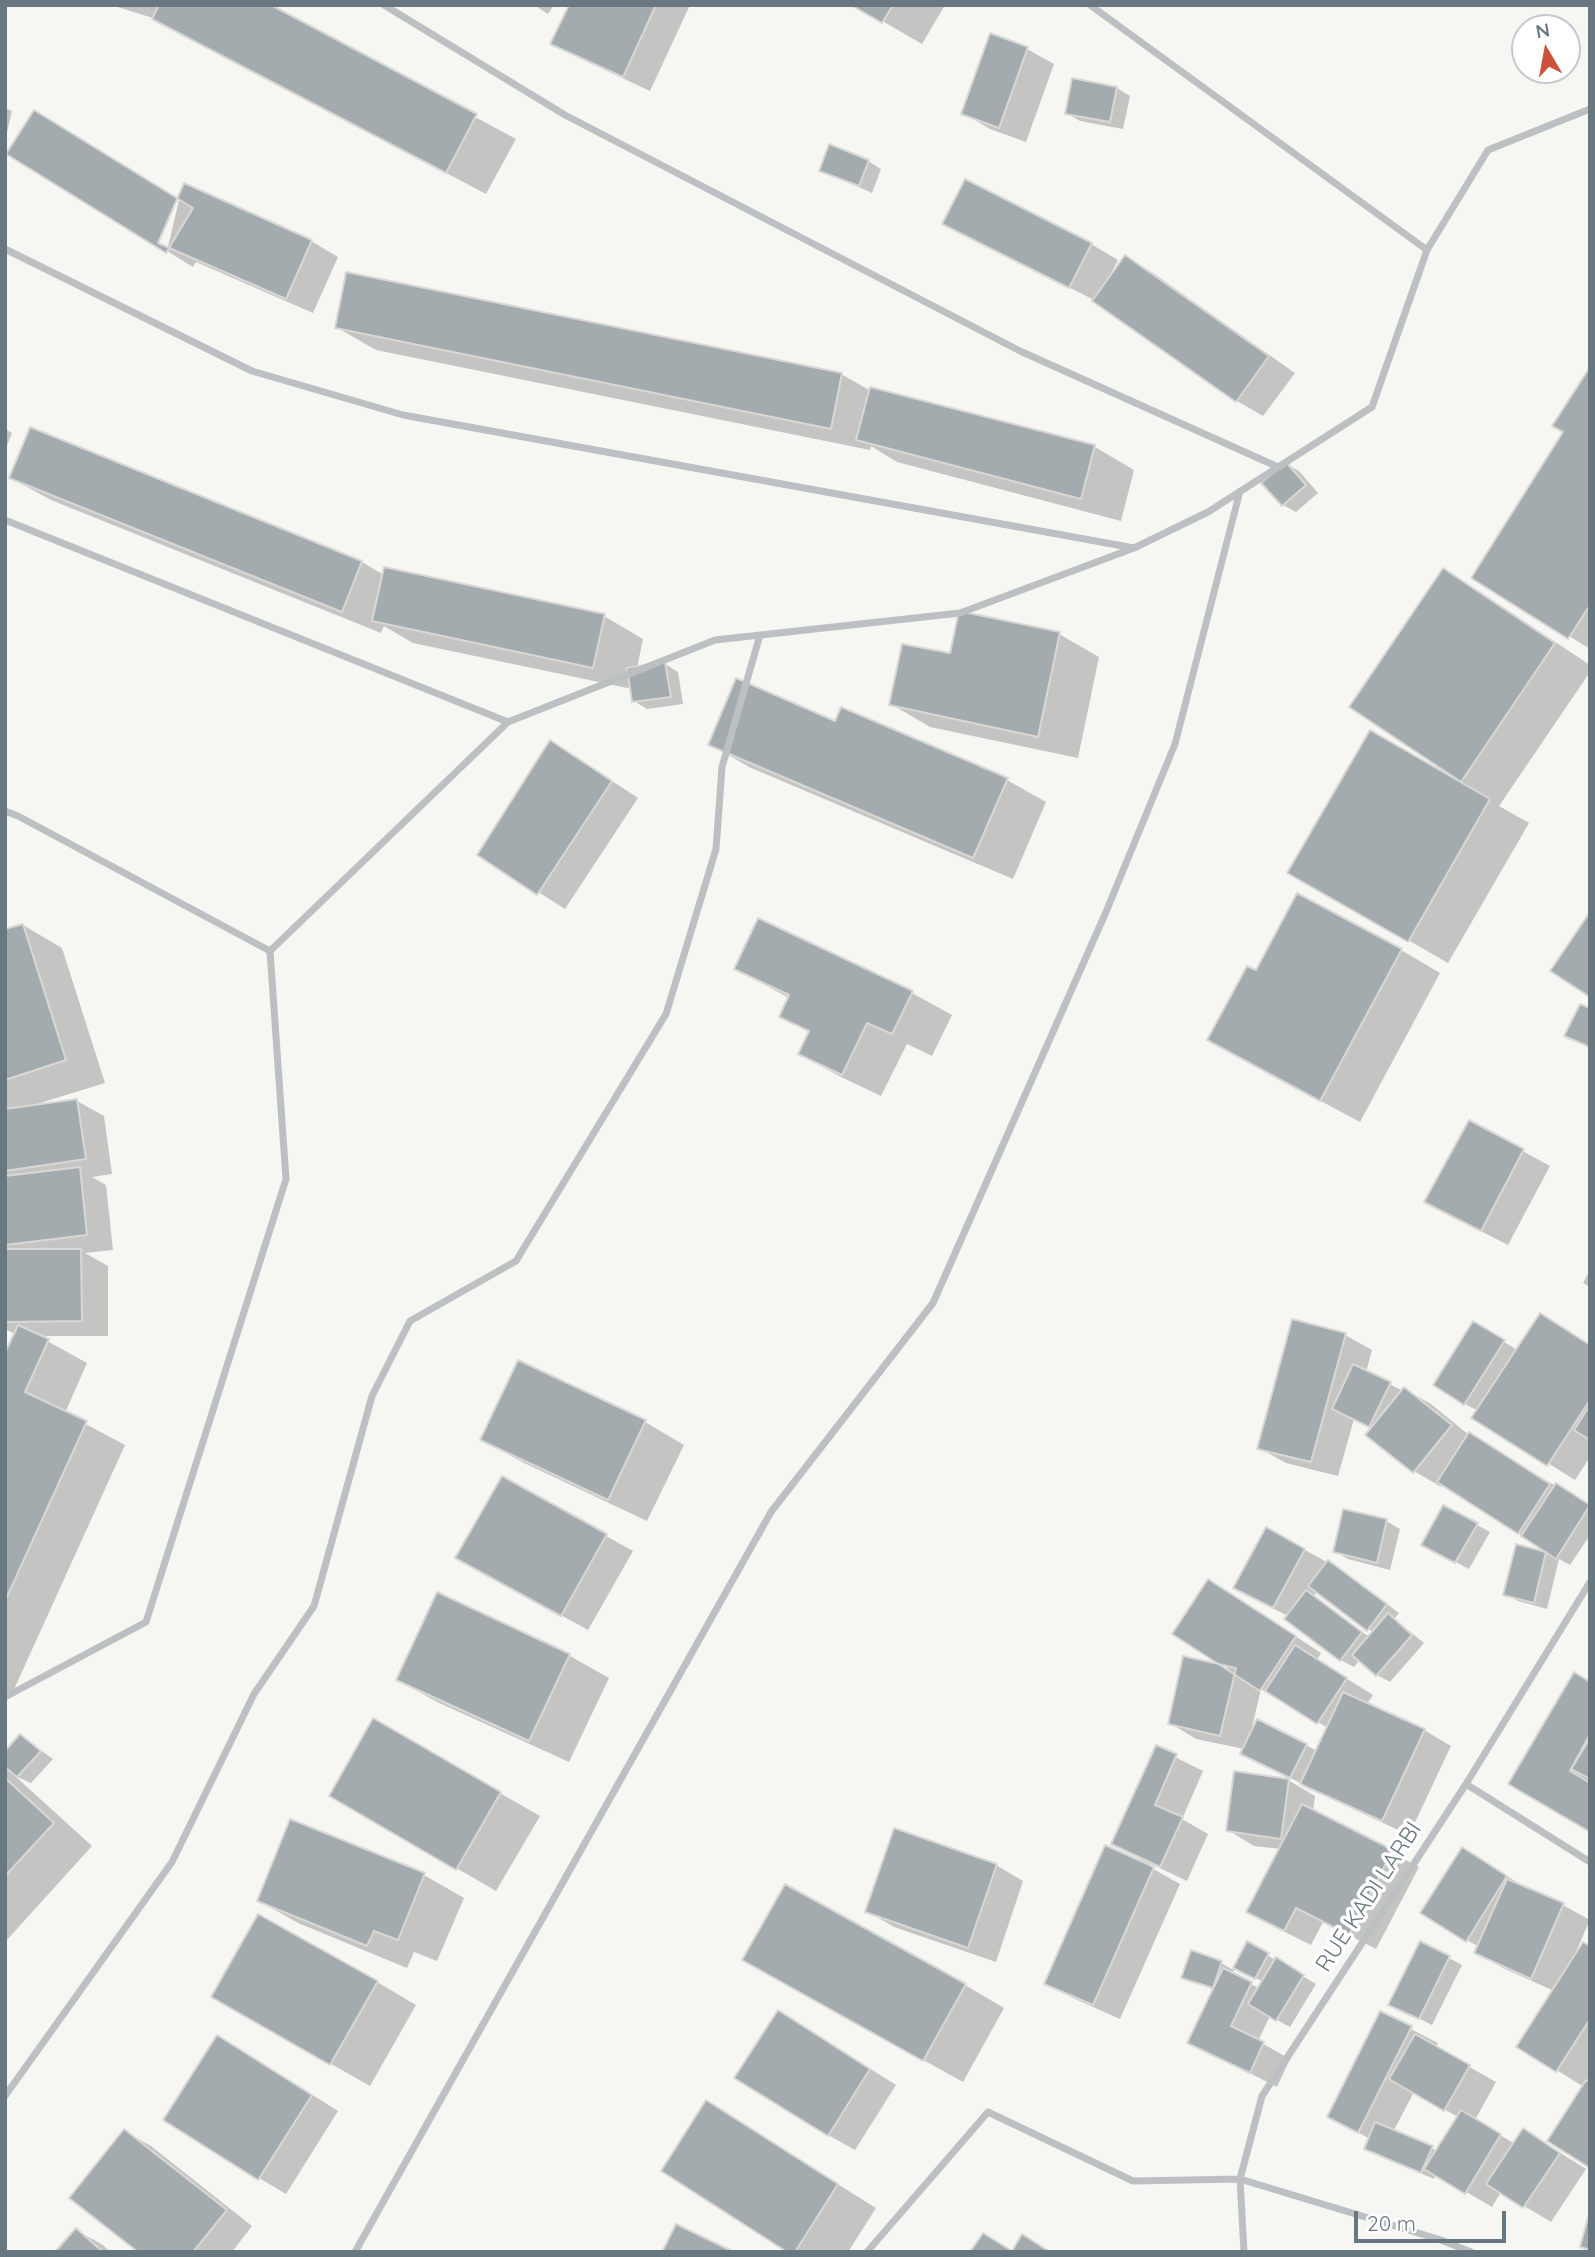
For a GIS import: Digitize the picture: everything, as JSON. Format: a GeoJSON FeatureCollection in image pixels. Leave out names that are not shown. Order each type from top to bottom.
{"type":"FeatureCollection","features":[{"type":"Feature","properties":{"kind":"street"},"geometry":{"type":"LineString","coordinates":[[384,5],[565,115],[1008,345],[1278,467]]}},
{"type":"Feature","properties":{"kind":"street"},"geometry":{"type":"LineString","coordinates":[[1090,5],[1427,250]]}},
{"type":"Feature","properties":{"kind":"street"},"geometry":{"type":"LineString","coordinates":[[270,951],[508,722],[715,640],[960,613],[1134,548],[1208,512],[1372,407],[1427,250],[1488,150],[1590,109]]}},
{"type":"Feature","properties":{"kind":"street"},"geometry":{"type":"LineString","coordinates":[[5,249],[251,371],[403,415],[1134,548]]}},
{"type":"Feature","properties":{"kind":"street"},"geometry":{"type":"LineString","coordinates":[[355,2252],[771,1512],[933,1304],[1100,925],[1175,744],[1240,491]]}},
{"type":"Feature","properties":{"kind":"street"},"geometry":{"type":"LineString","coordinates":[[5,520],[508,722]]}},
{"type":"Feature","properties":{"kind":"street"},"geometry":{"type":"LineString","coordinates":[[5,2096],[172,1862],[254,1694],[314,1606],[372,1395],[410,1321],[516,1261],[666,1014],[716,849],[722,767],[761,635]]}},
{"type":"Feature","properties":{"kind":"street"},"geometry":{"type":"LineString","coordinates":[[5,811],[270,951]]}},
{"type":"Feature","properties":{"kind":"street"},"geometry":{"type":"LineString","coordinates":[[5,1697],[146,1622],[286,1179],[270,951]]}},
{"type":"Feature","properties":{"kind":"street","name":"RUE KADI LARBI"},"geometry":{"type":"LineString","coordinates":[[1244,2252],[1240,2179],[1262,2096],[1466,1784],[1590,1582]]}},
{"type":"Feature","properties":{"kind":"street"},"geometry":{"type":"LineString","coordinates":[[1466,1784],[1590,1862]]}},
{"type":"Feature","properties":{"kind":"street"},"geometry":{"type":"LineString","coordinates":[[867,2252],[988,2112],[1133,2181],[1240,2179],[1441,2240],[1471,2252]]}},
{"type":"Feature","properties":{"kind":"building"},"geometry":{"type":"Polygon","coordinates":[[[159,5],[271,5],[477,114],[446,173],[152,19],[159,5]]]}},
{"type":"Feature","properties":{"kind":"building"},"geometry":{"type":"Polygon","coordinates":[[[569,5],[656,5],[623,77],[550,44],[569,5]]]}},
{"type":"Feature","properties":{"kind":"building"},"geometry":{"type":"Polygon","coordinates":[[[851,5],[893,5],[882,23],[851,5]]]}},
{"type":"Feature","properties":{"kind":"building"},"geometry":{"type":"Polygon","coordinates":[[[990,33],[1028,47],[999,128],[961,114],[990,33]]]}},
{"type":"Feature","properties":{"kind":"building"},"geometry":{"type":"Polygon","coordinates":[[[1072,78],[1117,87],[1110,122],[1065,114],[1072,78]]]}},
{"type":"Feature","properties":{"kind":"building"},"geometry":{"type":"Polygon","coordinates":[[[34,110],[193,208],[166,253],[6,154],[34,110]]]}},
{"type":"Feature","properties":{"kind":"building"},"geometry":{"type":"Polygon","coordinates":[[[829,144],[869,160],[859,186],[819,171],[829,144]]]}},
{"type":"Feature","properties":{"kind":"building"},"geometry":{"type":"Polygon","coordinates":[[[965,179],[1092,243],[1069,288],[942,224],[965,179]]]}},
{"type":"Feature","properties":{"kind":"building"},"geometry":{"type":"Polygon","coordinates":[[[184,183],[312,240],[286,299],[158,243],[184,183]]]}},
{"type":"Feature","properties":{"kind":"building"},"geometry":{"type":"Polygon","coordinates":[[[1125,255],[1269,356],[1236,402],[1092,301],[1125,255]]]}},
{"type":"Feature","properties":{"kind":"building"},"geometry":{"type":"Polygon","coordinates":[[[346,272],[842,373],[831,429],[335,328],[346,272]]]}},
{"type":"Feature","properties":{"kind":"building"},"geometry":{"type":"Polygon","coordinates":[[[1590,367],[1590,605],[1568,639],[1471,578],[1563,432],[1552,426],[1590,367]]]}},
{"type":"Feature","properties":{"kind":"building"},"geometry":{"type":"Polygon","coordinates":[[[870,387],[1095,445],[1081,499],[856,440],[870,387]]]}},
{"type":"Feature","properties":{"kind":"building"},"geometry":{"type":"Polygon","coordinates":[[[30,427],[362,561],[342,612],[9,478],[30,427]]]}},
{"type":"Feature","properties":{"kind":"building"},"geometry":{"type":"Polygon","coordinates":[[[1286,462],[1306,485],[1282,506],[1261,483],[1286,462]]]}},
{"type":"Feature","properties":{"kind":"building"},"geometry":{"type":"Polygon","coordinates":[[[384,567],[605,614],[593,668],[372,621],[384,567]]]}},
{"type":"Feature","properties":{"kind":"building"},"geometry":{"type":"Polygon","coordinates":[[[1443,568],[1555,643],[1461,782],[1349,707],[1443,568]]]}},
{"type":"Feature","properties":{"kind":"building"},"geometry":{"type":"Polygon","coordinates":[[[959,611],[1060,632],[1038,737],[889,705],[902,644],[950,653],[959,611]]]}},
{"type":"Feature","properties":{"kind":"building"},"geometry":{"type":"Polygon","coordinates":[[[665,662],[671,697],[632,702],[627,668],[665,662]]]}},
{"type":"Feature","properties":{"kind":"building"},"geometry":{"type":"Polygon","coordinates":[[[736,678],[835,721],[841,707],[1008,778],[973,858],[708,745],[736,678]]]}},
{"type":"Feature","properties":{"kind":"building"},"geometry":{"type":"Polygon","coordinates":[[[1370,730],[1490,799],[1408,942],[1287,873],[1370,730]]]}},
{"type":"Feature","properties":{"kind":"building"},"geometry":{"type":"Polygon","coordinates":[[[550,740],[612,781],[537,895],[477,855],[550,740]]]}},
{"type":"Feature","properties":{"kind":"building"},"geometry":{"type":"Polygon","coordinates":[[[1297,893],[1402,949],[1320,1101],[1207,1040],[1247,966],[1256,970],[1297,893]]]}},
{"type":"Feature","properties":{"kind":"building"},"geometry":{"type":"Polygon","coordinates":[[[1590,912],[1590,997],[1550,971],[1590,912]]]}},
{"type":"Feature","properties":{"kind":"building"},"geometry":{"type":"Polygon","coordinates":[[[758,918],[913,991],[892,1034],[867,1023],[842,1075],[798,1054],[809,1031],[779,1017],[789,995],[734,969],[758,918]]]}},
{"type":"Feature","properties":{"kind":"building"},"geometry":{"type":"Polygon","coordinates":[[[23,924],[66,1060],[5,1080],[5,929],[23,924]]]}},
{"type":"Feature","properties":{"kind":"building"},"geometry":{"type":"Polygon","coordinates":[[[1580,1004],[1590,1008],[1590,1047],[1564,1036],[1580,1004]]]}},
{"type":"Feature","properties":{"kind":"building"},"geometry":{"type":"Polygon","coordinates":[[[77,1099],[86,1159],[5,1171],[5,1109],[77,1099]]]}},
{"type":"Feature","properties":{"kind":"building"},"geometry":{"type":"Polygon","coordinates":[[[1469,1120],[1524,1149],[1481,1231],[1424,1202],[1469,1120]]]}},
{"type":"Feature","properties":{"kind":"building"},"geometry":{"type":"Polygon","coordinates":[[[80,1167],[87,1235],[5,1245],[5,1176],[80,1167]]]}},
{"type":"Feature","properties":{"kind":"building"},"geometry":{"type":"Polygon","coordinates":[[[5,1249],[81,1249],[82,1321],[5,1322],[5,1249]]]}},
{"type":"Feature","properties":{"kind":"building"},"geometry":{"type":"Polygon","coordinates":[[[1540,1313],[1590,1345],[1590,1400],[1547,1466],[1471,1418],[1540,1313]]]}},
{"type":"Feature","properties":{"kind":"building"},"geometry":{"type":"Polygon","coordinates":[[[1292,1319],[1346,1333],[1311,1462],[1257,1449],[1292,1319]]]}},
{"type":"Feature","properties":{"kind":"building"},"geometry":{"type":"Polygon","coordinates":[[[1473,1321],[1505,1340],[1464,1405],[1433,1385],[1473,1321]]]}},
{"type":"Feature","properties":{"kind":"building"},"geometry":{"type":"Polygon","coordinates":[[[18,1325],[49,1339],[25,1392],[87,1421],[5,1601],[5,1353],[18,1325]]]}},
{"type":"Feature","properties":{"kind":"building"},"geometry":{"type":"Polygon","coordinates":[[[518,1360],[646,1420],[608,1500],[480,1440],[518,1360]]]}},
{"type":"Feature","properties":{"kind":"building"},"geometry":{"type":"Polygon","coordinates":[[[1353,1364],[1391,1382],[1369,1427],[1332,1409],[1353,1364]]]}},
{"type":"Feature","properties":{"kind":"building"},"geometry":{"type":"Polygon","coordinates":[[[1404,1387],[1452,1425],[1413,1473],[1365,1435],[1404,1387]]]}},
{"type":"Feature","properties":{"kind":"building"},"geometry":{"type":"Polygon","coordinates":[[[1590,1405],[1590,1440],[1574,1430],[1590,1405]]]}},
{"type":"Feature","properties":{"kind":"building"},"geometry":{"type":"Polygon","coordinates":[[[1469,1432],[1550,1484],[1518,1534],[1437,1482],[1469,1432]]]}},
{"type":"Feature","properties":{"kind":"building"},"geometry":{"type":"Polygon","coordinates":[[[502,1476],[607,1534],[561,1616],[455,1558],[502,1476]]]}},
{"type":"Feature","properties":{"kind":"building"},"geometry":{"type":"Polygon","coordinates":[[[1556,1483],[1590,1505],[1556,1559],[1521,1536],[1556,1483]]]}},
{"type":"Feature","properties":{"kind":"building"},"geometry":{"type":"Polygon","coordinates":[[[1443,1505],[1478,1523],[1455,1563],[1421,1545],[1443,1505]]]}},
{"type":"Feature","properties":{"kind":"building"},"geometry":{"type":"Polygon","coordinates":[[[1343,1509],[1387,1519],[1377,1563],[1333,1552],[1343,1509]]]}},
{"type":"Feature","properties":{"kind":"building"},"geometry":{"type":"Polygon","coordinates":[[[1266,1527],[1305,1549],[1273,1608],[1233,1588],[1266,1527]]]}},
{"type":"Feature","properties":{"kind":"building"},"geometry":{"type":"Polygon","coordinates":[[[1516,1544],[1546,1552],[1534,1603],[1503,1595],[1516,1544]]]}},
{"type":"Feature","properties":{"kind":"building"},"geometry":{"type":"Polygon","coordinates":[[[1328,1560],[1387,1604],[1367,1631],[1308,1586],[1328,1560]]]}},
{"type":"Feature","properties":{"kind":"building"},"geometry":{"type":"Polygon","coordinates":[[[1208,1579],[1296,1636],[1260,1691],[1172,1634],[1208,1579]]]}},
{"type":"Feature","properties":{"kind":"building"},"geometry":{"type":"Polygon","coordinates":[[[1306,1590],[1362,1632],[1340,1661],[1284,1619],[1306,1590]]]}},
{"type":"Feature","properties":{"kind":"building"},"geometry":{"type":"Polygon","coordinates":[[[437,1592],[570,1654],[529,1741],[396,1680],[437,1592]]]}},
{"type":"Feature","properties":{"kind":"building"},"geometry":{"type":"Polygon","coordinates":[[[1388,1613],[1412,1635],[1376,1676],[1352,1655],[1388,1613]]]}},
{"type":"Feature","properties":{"kind":"building"},"geometry":{"type":"Polygon","coordinates":[[[1295,1645],[1347,1678],[1317,1724],[1265,1691],[1295,1645]]]}},
{"type":"Feature","properties":{"kind":"building"},"geometry":{"type":"Polygon","coordinates":[[[1183,1656],[1236,1668],[1220,1736],[1168,1724],[1183,1656]]]}},
{"type":"Feature","properties":{"kind":"building"},"geometry":{"type":"Polygon","coordinates":[[[1574,1672],[1590,1682],[1590,1738],[1570,1771],[1590,1783],[1590,1832],[1508,1784],[1574,1672]]]}},
{"type":"Feature","properties":{"kind":"building"},"geometry":{"type":"Polygon","coordinates":[[[1343,1692],[1425,1729],[1382,1821],[1300,1784],[1343,1692]]]}},
{"type":"Feature","properties":{"kind":"building"},"geometry":{"type":"Polygon","coordinates":[[[373,1718],[501,1792],[456,1870],[329,1796],[373,1718]]]}},
{"type":"Feature","properties":{"kind":"building"},"geometry":{"type":"Polygon","coordinates":[[[1257,1719],[1307,1744],[1290,1778],[1240,1754],[1257,1719]]]}},
{"type":"Feature","properties":{"kind":"building"},"geometry":{"type":"Polygon","coordinates":[[[20,1734],[41,1751],[17,1777],[5,1767],[5,1751],[20,1734]]]}},
{"type":"Feature","properties":{"kind":"building"},"geometry":{"type":"Polygon","coordinates":[[[1590,1734],[1590,1779],[1571,1769],[1590,1734]]]}},
{"type":"Feature","properties":{"kind":"building"},"geometry":{"type":"Polygon","coordinates":[[[1156,1745],[1177,1754],[1155,1805],[1183,1817],[1160,1867],[1111,1844],[1156,1745]]]}},
{"type":"Feature","properties":{"kind":"building"},"geometry":{"type":"Polygon","coordinates":[[[1234,1771],[1289,1779],[1281,1839],[1226,1831],[1234,1771]]]}},
{"type":"Feature","properties":{"kind":"building"},"geometry":{"type":"Polygon","coordinates":[[[5,1778],[54,1823],[5,1876],[5,1778]]]}},
{"type":"Feature","properties":{"kind":"building"},"geometry":{"type":"Polygon","coordinates":[[[1302,1804],[1393,1850],[1349,1935],[1296,1908],[1284,1931],[1246,1912],[1302,1804]]]}},
{"type":"Feature","properties":{"kind":"building"},"geometry":{"type":"Polygon","coordinates":[[[290,1819],[425,1873],[398,1940],[374,1931],[367,1946],[257,1901],[290,1819]]]}},
{"type":"Feature","properties":{"kind":"building"},"geometry":{"type":"Polygon","coordinates":[[[894,1828],[997,1864],[968,1948],[865,1912],[894,1828]]]}},
{"type":"Feature","properties":{"kind":"building"},"geometry":{"type":"Polygon","coordinates":[[[1105,1845],[1154,1867],[1093,2005],[1044,1984],[1105,1845]]]}},
{"type":"Feature","properties":{"kind":"building"},"geometry":{"type":"Polygon","coordinates":[[[1462,1847],[1507,1876],[1466,1942],[1420,1913],[1462,1847]]]}},
{"type":"Feature","properties":{"kind":"building"},"geometry":{"type":"Polygon","coordinates":[[[1507,1879],[1564,1903],[1531,1979],[1474,1953],[1507,1879]]]}},
{"type":"Feature","properties":{"kind":"building"},"geometry":{"type":"Polygon","coordinates":[[[785,1884],[966,1984],[923,2061],[742,1960],[785,1884]]]}},
{"type":"Feature","properties":{"kind":"building"},"geometry":{"type":"Polygon","coordinates":[[[258,1914],[378,1981],[330,2065],[211,1997],[258,1914]]]}},
{"type":"Feature","properties":{"kind":"building"},"geometry":{"type":"Polygon","coordinates":[[[1247,1941],[1269,1953],[1255,1979],[1233,1968],[1247,1941]]]}},
{"type":"Feature","properties":{"kind":"building"},"geometry":{"type":"Polygon","coordinates":[[[1420,1941],[1450,1956],[1419,2019],[1388,2005],[1420,1941]]]}},
{"type":"Feature","properties":{"kind":"building"},"geometry":{"type":"Polygon","coordinates":[[[1583,1942],[1590,1946],[1590,2019],[1556,2072],[1516,2047],[1583,1942]]]}},
{"type":"Feature","properties":{"kind":"building"},"geometry":{"type":"Polygon","coordinates":[[[1191,1950],[1222,1961],[1213,1988],[1181,1978],[1191,1950]]]}},
{"type":"Feature","properties":{"kind":"building"},"geometry":{"type":"Polygon","coordinates":[[[1276,1957],[1304,1975],[1276,2021],[1248,2004],[1276,1957]]]}},
{"type":"Feature","properties":{"kind":"building"},"geometry":{"type":"Polygon","coordinates":[[[1223,1968],[1252,1982],[1231,2026],[1264,2042],[1250,2073],[1187,2043],[1223,1968]]]}},
{"type":"Feature","properties":{"kind":"building"},"geometry":{"type":"Polygon","coordinates":[[[778,2010],[870,2069],[828,2136],[734,2078],[778,2010]]]}},
{"type":"Feature","properties":{"kind":"building"},"geometry":{"type":"Polygon","coordinates":[[[1380,2011],[1412,2026],[1358,2133],[1327,2117],[1380,2011]]]}},
{"type":"Feature","properties":{"kind":"building"},"geometry":{"type":"Polygon","coordinates":[[[1415,2034],[1470,2065],[1444,2111],[1389,2079],[1415,2034]]]}},
{"type":"Feature","properties":{"kind":"building"},"geometry":{"type":"Polygon","coordinates":[[[217,2035],[312,2095],[258,2180],[163,2120],[217,2035]]]}},
{"type":"Feature","properties":{"kind":"building"},"geometry":{"type":"Polygon","coordinates":[[[1586,2080],[1590,2082],[1590,2168],[1547,2141],[1586,2080]]]}},
{"type":"Feature","properties":{"kind":"building"},"geometry":{"type":"Polygon","coordinates":[[[706,2100],[838,2184],[795,2252],[787,2252],[661,2171],[706,2100]]]}},
{"type":"Feature","properties":{"kind":"building"},"geometry":{"type":"Polygon","coordinates":[[[1461,2110],[1501,2134],[1465,2194],[1424,2169],[1461,2110]]]}},
{"type":"Feature","properties":{"kind":"building"},"geometry":{"type":"Polygon","coordinates":[[[1375,2122],[1433,2146],[1421,2173],[1364,2149],[1375,2122]]]}},
{"type":"Feature","properties":{"kind":"building"},"geometry":{"type":"Polygon","coordinates":[[[1523,2128],[1560,2153],[1523,2208],[1486,2184],[1523,2128]]]}},
{"type":"Feature","properties":{"kind":"building"},"geometry":{"type":"Polygon","coordinates":[[[124,2129],[227,2210],[193,2252],[138,2252],[69,2198],[124,2129]]]}},
{"type":"Feature","properties":{"kind":"building"},"geometry":{"type":"Polygon","coordinates":[[[1590,2210],[1590,2250],[1580,2247],[1590,2210]]]}},
{"type":"Feature","properties":{"kind":"building"},"geometry":{"type":"Polygon","coordinates":[[[676,2224],[734,2252],[662,2252],[676,2224]]]}},
{"type":"Feature","properties":{"kind":"building"},"geometry":{"type":"Polygon","coordinates":[[[76,2228],[103,2252],[55,2252],[76,2228]]]}},
{"type":"Feature","properties":{"kind":"building"},"geometry":{"type":"Polygon","coordinates":[[[983,2233],[1012,2251],[1022,2234],[1050,2252],[970,2252],[983,2233]]]}}]}
